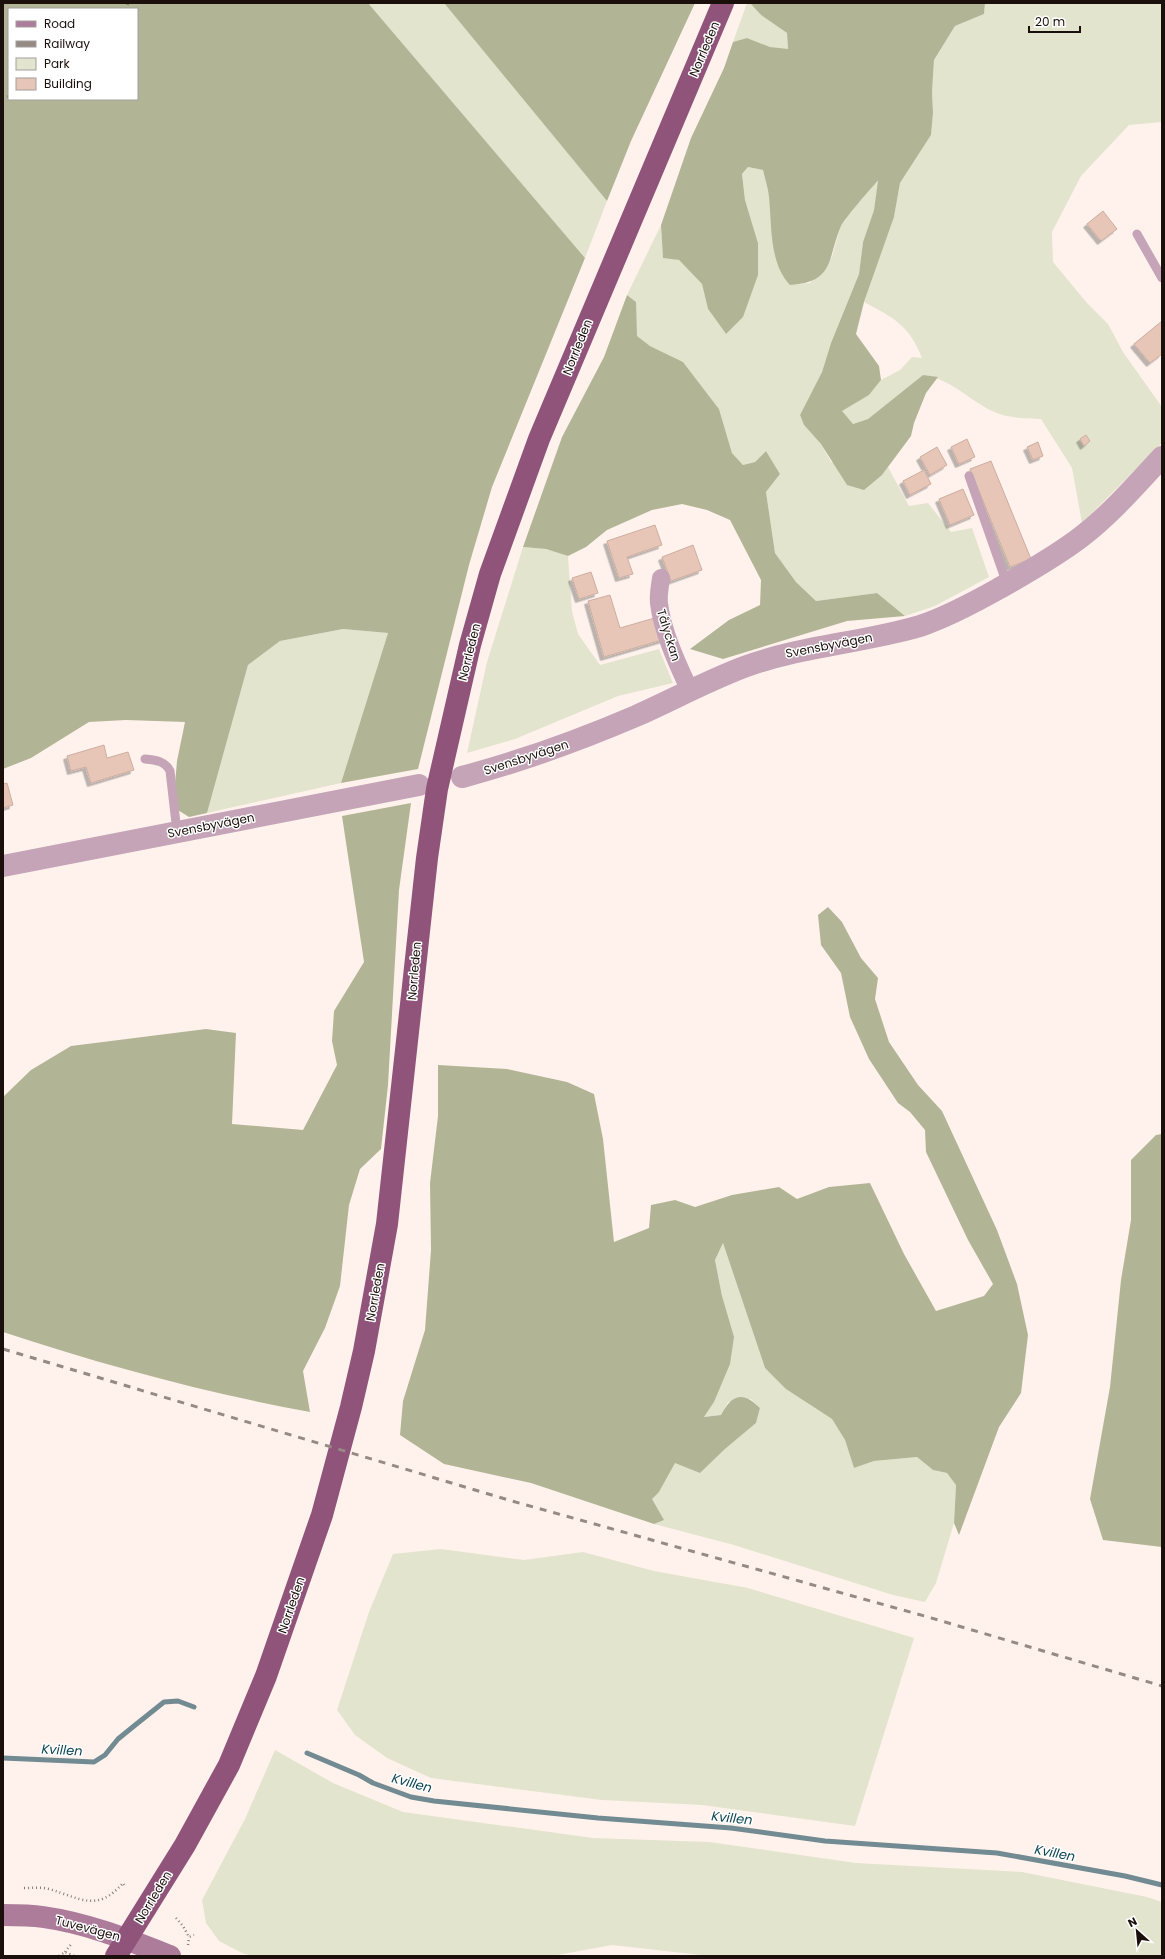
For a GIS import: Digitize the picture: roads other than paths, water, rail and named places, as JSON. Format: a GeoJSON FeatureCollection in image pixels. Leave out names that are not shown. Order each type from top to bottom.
{"type":"FeatureCollection","features":[{"type":"Feature","properties":{"kind":"highway","name":"Norrleden"},"geometry":{"type":"LineString","coordinates":[[122,1948],[185,1845],[229,1765],[266,1676],[322,1515],[351,1407],[364,1351],[387,1224],[393,1181],[427,858],[437,789],[470,645],[490,574],[539,439],[723,3]]}},
{"type":"Feature","properties":{"kind":"main road","name":"Tuvevägen"},"geometry":{"type":"LineString","coordinates":[[3,1915],[43,1917],[62,1921],[122,1948],[170,1956]]}},
{"type":"Feature","properties":{"kind":"street","name":"Svensbyvägen"},"geometry":{"type":"LineString","coordinates":[[462,777],[513,763],[577,740],[730,672],[780,655],[891,634],[921,625],[959,610],[1053,557],[1088,532],[1118,504],[1162,457]]}},
{"type":"Feature","properties":{"kind":"street","name":"Tålyckan"},"geometry":{"type":"LineString","coordinates":[[661,578],[659,601],[662,618],[674,656],[690,691]]}},
{"type":"Feature","properties":{"kind":"street","name":"Svensbyvägen"},"geometry":{"type":"LineString","coordinates":[[3,866],[419,785]]}},
{"type":"Feature","properties":{"kind":"lane"},"geometry":{"type":"LineString","coordinates":[[1137,234],[1162,278]]}},
{"type":"Feature","properties":{"kind":"lane"},"geometry":{"type":"LineString","coordinates":[[968,476],[1007,584]]}},
{"type":"Feature","properties":{"kind":"lane"},"geometry":{"type":"LineString","coordinates":[[145,759],[158,760],[167,764],[170,771],[177,832]]}},
{"type":"Feature","properties":{"kind":"waterway","name":"Kvillen"},"geometry":{"type":"LineString","coordinates":[[3,1758],[94,1762],[105,1755],[118,1739],[164,1702],[178,1701],[194,1707]]}},
{"type":"Feature","properties":{"kind":"waterway","name":"Kvillen"},"geometry":{"type":"LineString","coordinates":[[307,1753],[359,1775],[373,1783],[411,1797],[434,1801],[598,1818],[731,1828],[825,1841],[997,1853],[1125,1876],[1162,1885]]}},
{"type":"Feature","properties":{"kind":"railway"},"geometry":{"type":"LineString","coordinates":[[3,1349],[512,1501],[928,1617],[1162,1686]]}}]}
